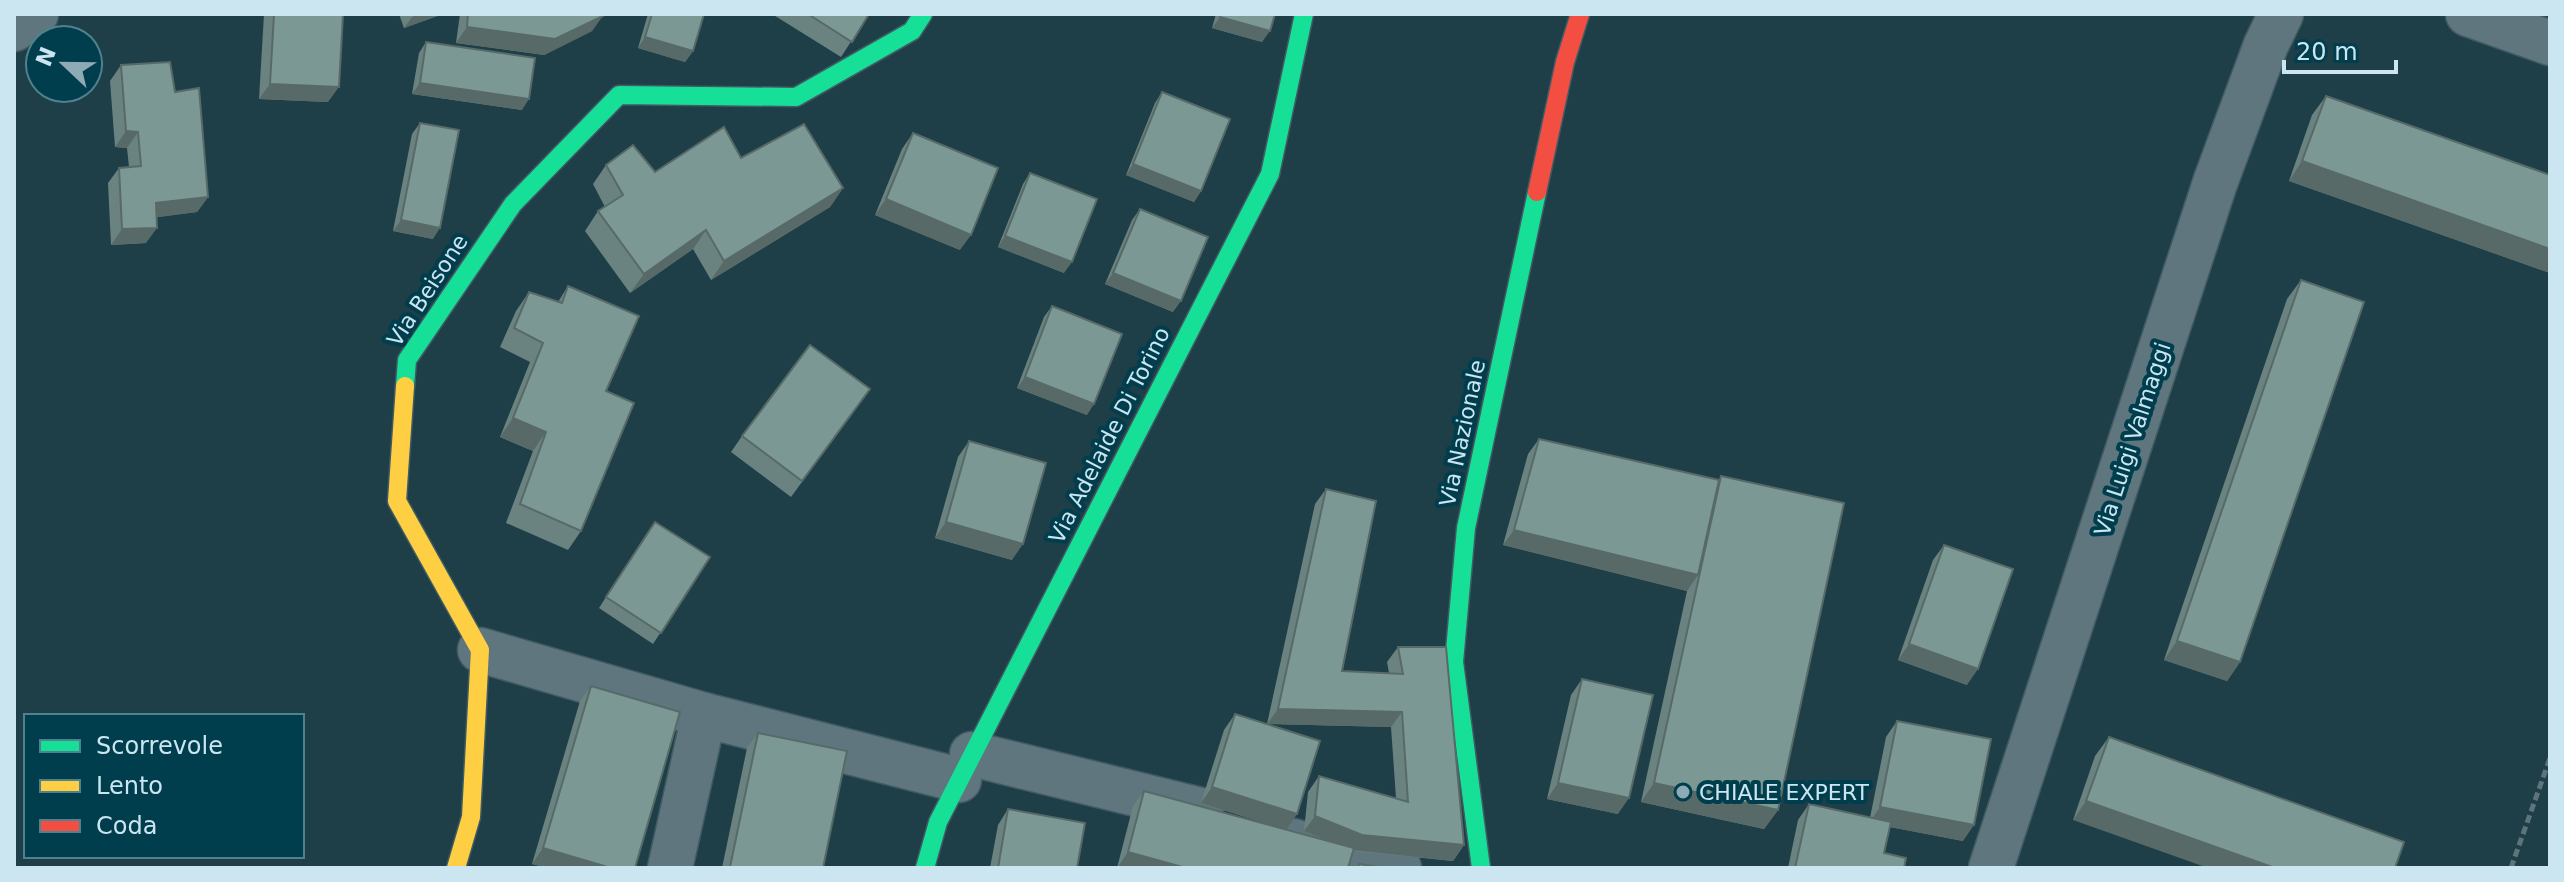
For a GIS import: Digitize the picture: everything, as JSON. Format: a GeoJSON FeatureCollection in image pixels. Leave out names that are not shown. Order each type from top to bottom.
{"type":"FeatureCollection","features":[{"type":"Feature","properties":{"kind":"street"},"geometry":{"type":"LineString","coordinates":[[14,29],[36,14]]}},
{"type":"Feature","properties":{"kind":"street","name":"Via Beisone"},"geometry":{"type":"LineString","coordinates":[[480,650],[397,501],[407,360],[513,204],[619,95],[796,97],[912,31],[923,14]]}},
{"type":"Feature","properties":{"kind":"street","name":"Via Adelaide Di Torino"},"geometry":{"type":"LineString","coordinates":[[925,868],[938,822],[1270,174],[1304,14]]}},
{"type":"Feature","properties":{"kind":"street","name":"Via Nazionale"},"geometry":{"type":"LineString","coordinates":[[1481,868],[1454,662],[1466,528],[1565,62],[1580,14]]}},
{"type":"Feature","properties":{"kind":"street","name":"Via Luigi Valmaggi"},"geometry":{"type":"LineString","coordinates":[[1991,868],[2215,183],[2266,45],[2281,14]]}},
{"type":"Feature","properties":{"kind":"street"},"geometry":{"type":"LineString","coordinates":[[2468,14],[2550,43]]}},
{"type":"Feature","properties":{"kind":"street"},"geometry":{"type":"LineString","coordinates":[[456,868],[471,817],[480,650],[704,715],[1198,809],[1334,854],[1399,868]]}},
{"type":"Feature","properties":{"kind":"street"},"geometry":{"type":"LineString","coordinates":[[670,868],[704,715]]}},
{"type":"Feature","properties":{"kind":"path"},"geometry":{"type":"LineString","coordinates":[[2511,868],[2550,758]]}},
{"type":"Feature","properties":{"kind":"building"},"geometry":{"type":"Polygon","coordinates":[[[274,14],[343,14],[339,87],[270,84],[274,14]]]}},
{"type":"Feature","properties":{"kind":"building"},"geometry":{"type":"Polygon","coordinates":[[[468,14],[603,16],[555,39],[467,27],[468,14]]]}},
{"type":"Feature","properties":{"kind":"building"},"geometry":{"type":"Polygon","coordinates":[[[652,14],[704,14],[693,51],[645,37],[652,14]]]}},
{"type":"Feature","properties":{"kind":"building"},"geometry":{"type":"Polygon","coordinates":[[[808,14],[869,14],[852,42],[808,14]]]}},
{"type":"Feature","properties":{"kind":"building"},"geometry":{"type":"Polygon","coordinates":[[[1221,14],[1275,14],[1270,31],[1220,17],[1221,14]]]}},
{"type":"Feature","properties":{"kind":"building"},"geometry":{"type":"Polygon","coordinates":[[[426,42],[535,58],[529,99],[420,83],[426,42]]]}},
{"type":"Feature","properties":{"kind":"building"},"geometry":{"type":"Polygon","coordinates":[[[170,62],[175,92],[199,88],[208,197],[156,203],[157,228],[122,229],[119,168],[141,166],[138,132],[126,131],[121,65],[170,62]]]}},
{"type":"Feature","properties":{"kind":"building"},"geometry":{"type":"Polygon","coordinates":[[[1162,92],[1230,119],[1201,191],[1133,164],[1162,92]]]}},
{"type":"Feature","properties":{"kind":"building"},"geometry":{"type":"Polygon","coordinates":[[[2326,96],[2550,175],[2550,249],[2302,161],[2326,96]]]}},
{"type":"Feature","properties":{"kind":"building"},"geometry":{"type":"Polygon","coordinates":[[[420,123],[459,130],[440,228],[401,220],[420,123]]]}},
{"type":"Feature","properties":{"kind":"building"},"geometry":{"type":"Polygon","coordinates":[[[804,124],[843,188],[724,261],[706,230],[644,274],[598,211],[623,195],[606,165],[633,145],[655,172],[724,127],[741,158],[804,124]]]}},
{"type":"Feature","properties":{"kind":"building"},"geometry":{"type":"Polygon","coordinates":[[[913,133],[998,168],[971,235],[886,199],[913,133]]]}},
{"type":"Feature","properties":{"kind":"building"},"geometry":{"type":"Polygon","coordinates":[[[1030,173],[1097,199],[1072,262],[1005,236],[1030,173]]]}},
{"type":"Feature","properties":{"kind":"building"},"geometry":{"type":"Polygon","coordinates":[[[1140,209],[1208,237],[1181,301],[1113,273],[1140,209]]]}},
{"type":"Feature","properties":{"kind":"building"},"geometry":{"type":"Polygon","coordinates":[[[2301,280],[2364,302],[2240,662],[2177,641],[2301,280]]]}},
{"type":"Feature","properties":{"kind":"building"},"geometry":{"type":"Polygon","coordinates":[[[568,286],[639,316],[606,391],[634,403],[581,531],[520,504],[546,432],[513,418],[543,343],[514,328],[529,292],[562,303],[568,286]]]}},
{"type":"Feature","properties":{"kind":"building"},"geometry":{"type":"Polygon","coordinates":[[[1052,306],[1122,334],[1094,404],[1025,377],[1052,306]]]}},
{"type":"Feature","properties":{"kind":"building"},"geometry":{"type":"Polygon","coordinates":[[[810,345],[870,389],[802,481],[742,436],[810,345]]]}},
{"type":"Feature","properties":{"kind":"building"},"geometry":{"type":"Polygon","coordinates":[[[1539,439],[1719,480],[1698,575],[1514,530],[1539,439]]]}},
{"type":"Feature","properties":{"kind":"building"},"geometry":{"type":"Polygon","coordinates":[[[969,441],[1046,463],[1023,544],[946,522],[969,441]]]}},
{"type":"Feature","properties":{"kind":"building"},"geometry":{"type":"Polygon","coordinates":[[[1721,476],[1844,503],[1778,810],[1654,783],[1721,476]]]}},
{"type":"Feature","properties":{"kind":"building"},"geometry":{"type":"Polygon","coordinates":[[[1326,489],[1376,501],[1342,671],[1403,674],[1398,647],[1446,647],[1464,845],[1362,835],[1315,816],[1319,776],[1408,802],[1402,712],[1278,709],[1326,489]]]}},
{"type":"Feature","properties":{"kind":"building"},"geometry":{"type":"Polygon","coordinates":[[[655,522],[710,557],[661,633],[606,597],[655,522]]]}},
{"type":"Feature","properties":{"kind":"building"},"geometry":{"type":"Polygon","coordinates":[[[1944,545],[2013,569],[1978,669],[1909,644],[1944,545]]]}},
{"type":"Feature","properties":{"kind":"building"},"geometry":{"type":"Polygon","coordinates":[[[1582,679],[1653,695],[1629,798],[1558,783],[1582,679]]]}},
{"type":"Feature","properties":{"kind":"building"},"geometry":{"type":"Polygon","coordinates":[[[591,686],[680,712],[635,868],[611,868],[543,848],[591,686]]]}},
{"type":"Feature","properties":{"kind":"building"},"geometry":{"type":"Polygon","coordinates":[[[1235,714],[1320,741],[1297,814],[1212,787],[1235,714]]]}},
{"type":"Feature","properties":{"kind":"building"},"geometry":{"type":"Polygon","coordinates":[[[1897,721],[1991,739],[1974,825],[1880,807],[1897,721]]]}},
{"type":"Feature","properties":{"kind":"building"},"geometry":{"type":"Polygon","coordinates":[[[758,733],[847,751],[823,868],[730,867],[758,733]]]}},
{"type":"Feature","properties":{"kind":"building"},"geometry":{"type":"Polygon","coordinates":[[[2109,737],[2404,842],[2395,868],[2275,868],[2086,801],[2109,737]]]}},
{"type":"Feature","properties":{"kind":"building"},"geometry":{"type":"Polygon","coordinates":[[[1144,791],[1354,848],[1348,868],[1186,868],[1128,852],[1144,791]]]}},
{"type":"Feature","properties":{"kind":"building"},"geometry":{"type":"Polygon","coordinates":[[[1809,804],[1891,822],[1884,853],[1906,858],[1904,868],[1795,868],[1809,804]]]}},
{"type":"Feature","properties":{"kind":"building"},"geometry":{"type":"Polygon","coordinates":[[[1008,809],[1085,823],[1077,868],[998,868],[1008,809]]]}},
{"type":"Feature","properties":{"kind":"building"},"geometry":{"type":"Polygon","coordinates":[[[1359,864],[1384,868],[1358,868],[1359,864]]]}},
{"type":"Feature","properties":{"kind":"traffic: fast"},"geometry":{"type":"LineString","coordinates":[[405,386],[407,360],[513,204],[619,95],[796,97],[912,31],[923,14]]}},
{"type":"Feature","properties":{"kind":"traffic: fast"},"geometry":{"type":"LineString","coordinates":[[925,868],[938,822],[1270,174],[1304,14]]}},
{"type":"Feature","properties":{"kind":"traffic: fast"},"geometry":{"type":"LineString","coordinates":[[1481,868],[1454,662],[1466,528],[1537,192]]}},
{"type":"Feature","properties":{"kind":"traffic: slow"},"geometry":{"type":"LineString","coordinates":[[405,386],[397,501],[480,650],[471,817],[456,868]]}},
{"type":"Feature","properties":{"kind":"traffic: jam"},"geometry":{"type":"LineString","coordinates":[[1537,192],[1565,62],[1580,14]]}},
{"type":"Feature","properties":{"kind":"place","name":"CHIALE EXPERT"},"geometry":{"type":"Point","coordinates":[1683,792]}}]}
